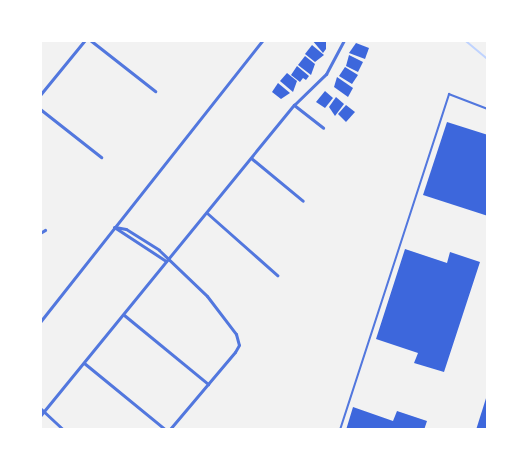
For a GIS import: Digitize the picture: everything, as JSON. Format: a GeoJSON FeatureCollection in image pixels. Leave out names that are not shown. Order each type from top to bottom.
{"type":"FeatureCollection","features":[{"type":"Feature","properties":{"kind":"street"},"geometry":{"type":"LineString","coordinates":[[40,95],[85,40]]}},
{"type":"Feature","properties":{"kind":"street"},"geometry":{"type":"LineString","coordinates":[[90,40],[154,91]]}},
{"type":"Feature","properties":{"kind":"street"},"geometry":{"type":"LineString","coordinates":[[40,322],[263,40]]}},
{"type":"Feature","properties":{"kind":"street"},"geometry":{"type":"LineString","coordinates":[[64,429],[41,412],[124,315],[294,105],[326,74],[344,40]]}},
{"type":"Feature","properties":{"kind":"street"},"geometry":{"type":"LineString","coordinates":[[294,105],[323,128]]}},
{"type":"Feature","properties":{"kind":"street"},"geometry":{"type":"LineString","coordinates":[[40,109],[101,157]]}},
{"type":"Feature","properties":{"kind":"street"},"geometry":{"type":"LineString","coordinates":[[251,158],[303,201]]}},
{"type":"Feature","properties":{"kind":"street"},"geometry":{"type":"LineString","coordinates":[[207,213],[277,275]]}},
{"type":"Feature","properties":{"kind":"street"},"geometry":{"type":"LineString","coordinates":[[114,227],[167,262]]}},
{"type":"Feature","properties":{"kind":"street"},"geometry":{"type":"LineString","coordinates":[[84,363],[168,429],[239,345],[236,334],[207,296],[142,238],[114,227]]}},
{"type":"Feature","properties":{"kind":"street"},"geometry":{"type":"LineString","coordinates":[[40,233],[45,230]]}},
{"type":"Feature","properties":{"kind":"street"},"geometry":{"type":"LineString","coordinates":[[124,315],[208,384]]}},
{"type":"Feature","properties":{"kind":"lane"},"geometry":{"type":"LineString","coordinates":[[340,429],[448,94],[488,109]]}},
{"type":"Feature","properties":{"kind":"building"},"geometry":{"type":"Polygon","coordinates":[[[312,40],[326,40],[326,49],[323,53],[312,40]]]}},
{"type":"Feature","properties":{"kind":"building"},"geometry":{"type":"Polygon","coordinates":[[[356,43],[369,48],[365,59],[349,53],[356,43]]]}},
{"type":"Feature","properties":{"kind":"building"},"geometry":{"type":"Polygon","coordinates":[[[312,45],[324,55],[315,62],[305,54],[312,45]]]}},
{"type":"Feature","properties":{"kind":"building"},"geometry":{"type":"Polygon","coordinates":[[[349,55],[363,62],[358,72],[346,66],[349,55]]]}},
{"type":"Feature","properties":{"kind":"building"},"geometry":{"type":"Polygon","coordinates":[[[305,56],[315,64],[311,75],[298,65],[305,56]]]}},
{"type":"Feature","properties":{"kind":"building"},"geometry":{"type":"Polygon","coordinates":[[[297,66],[309,76],[306,80],[303,78],[300,82],[291,75],[297,66]]]}},
{"type":"Feature","properties":{"kind":"building"},"geometry":{"type":"Polygon","coordinates":[[[345,67],[358,75],[352,84],[339,76],[345,67]]]}},
{"type":"Feature","properties":{"kind":"building"},"geometry":{"type":"Polygon","coordinates":[[[287,73],[297,81],[293,92],[280,81],[287,73]]]}},
{"type":"Feature","properties":{"kind":"building"},"geometry":{"type":"Polygon","coordinates":[[[337,77],[353,88],[348,97],[334,87],[337,77]]]}},
{"type":"Feature","properties":{"kind":"building"},"geometry":{"type":"Polygon","coordinates":[[[278,83],[290,93],[281,99],[272,92],[278,83]]]}},
{"type":"Feature","properties":{"kind":"building"},"geometry":{"type":"Polygon","coordinates":[[[325,91],[333,98],[325,108],[316,102],[325,91]]]}},
{"type":"Feature","properties":{"kind":"building"},"geometry":{"type":"Polygon","coordinates":[[[336,97],[344,104],[335,116],[329,107],[336,97]]]}},
{"type":"Feature","properties":{"kind":"building"},"geometry":{"type":"Polygon","coordinates":[[[346,105],[355,112],[346,122],[338,114],[346,105]]]}},
{"type":"Feature","properties":{"kind":"building"},"geometry":{"type":"Polygon","coordinates":[[[447,122],[488,135],[488,216],[423,195],[447,122]]]}},
{"type":"Feature","properties":{"kind":"building"},"geometry":{"type":"Polygon","coordinates":[[[405,249],[447,263],[450,252],[480,262],[444,372],[414,363],[418,353],[376,339],[405,249]]]}},
{"type":"Feature","properties":{"kind":"building"},"geometry":{"type":"Polygon","coordinates":[[[487,395],[488,430],[476,430],[487,395]]]}},
{"type":"Feature","properties":{"kind":"building"},"geometry":{"type":"Polygon","coordinates":[[[353,407],[393,421],[397,411],[427,421],[424,430],[346,430],[353,407]]]}},
{"type":"Feature","properties":{"kind":"waterway"},"geometry":{"type":"LineString","coordinates":[[465,40],[488,59]]}}]}
